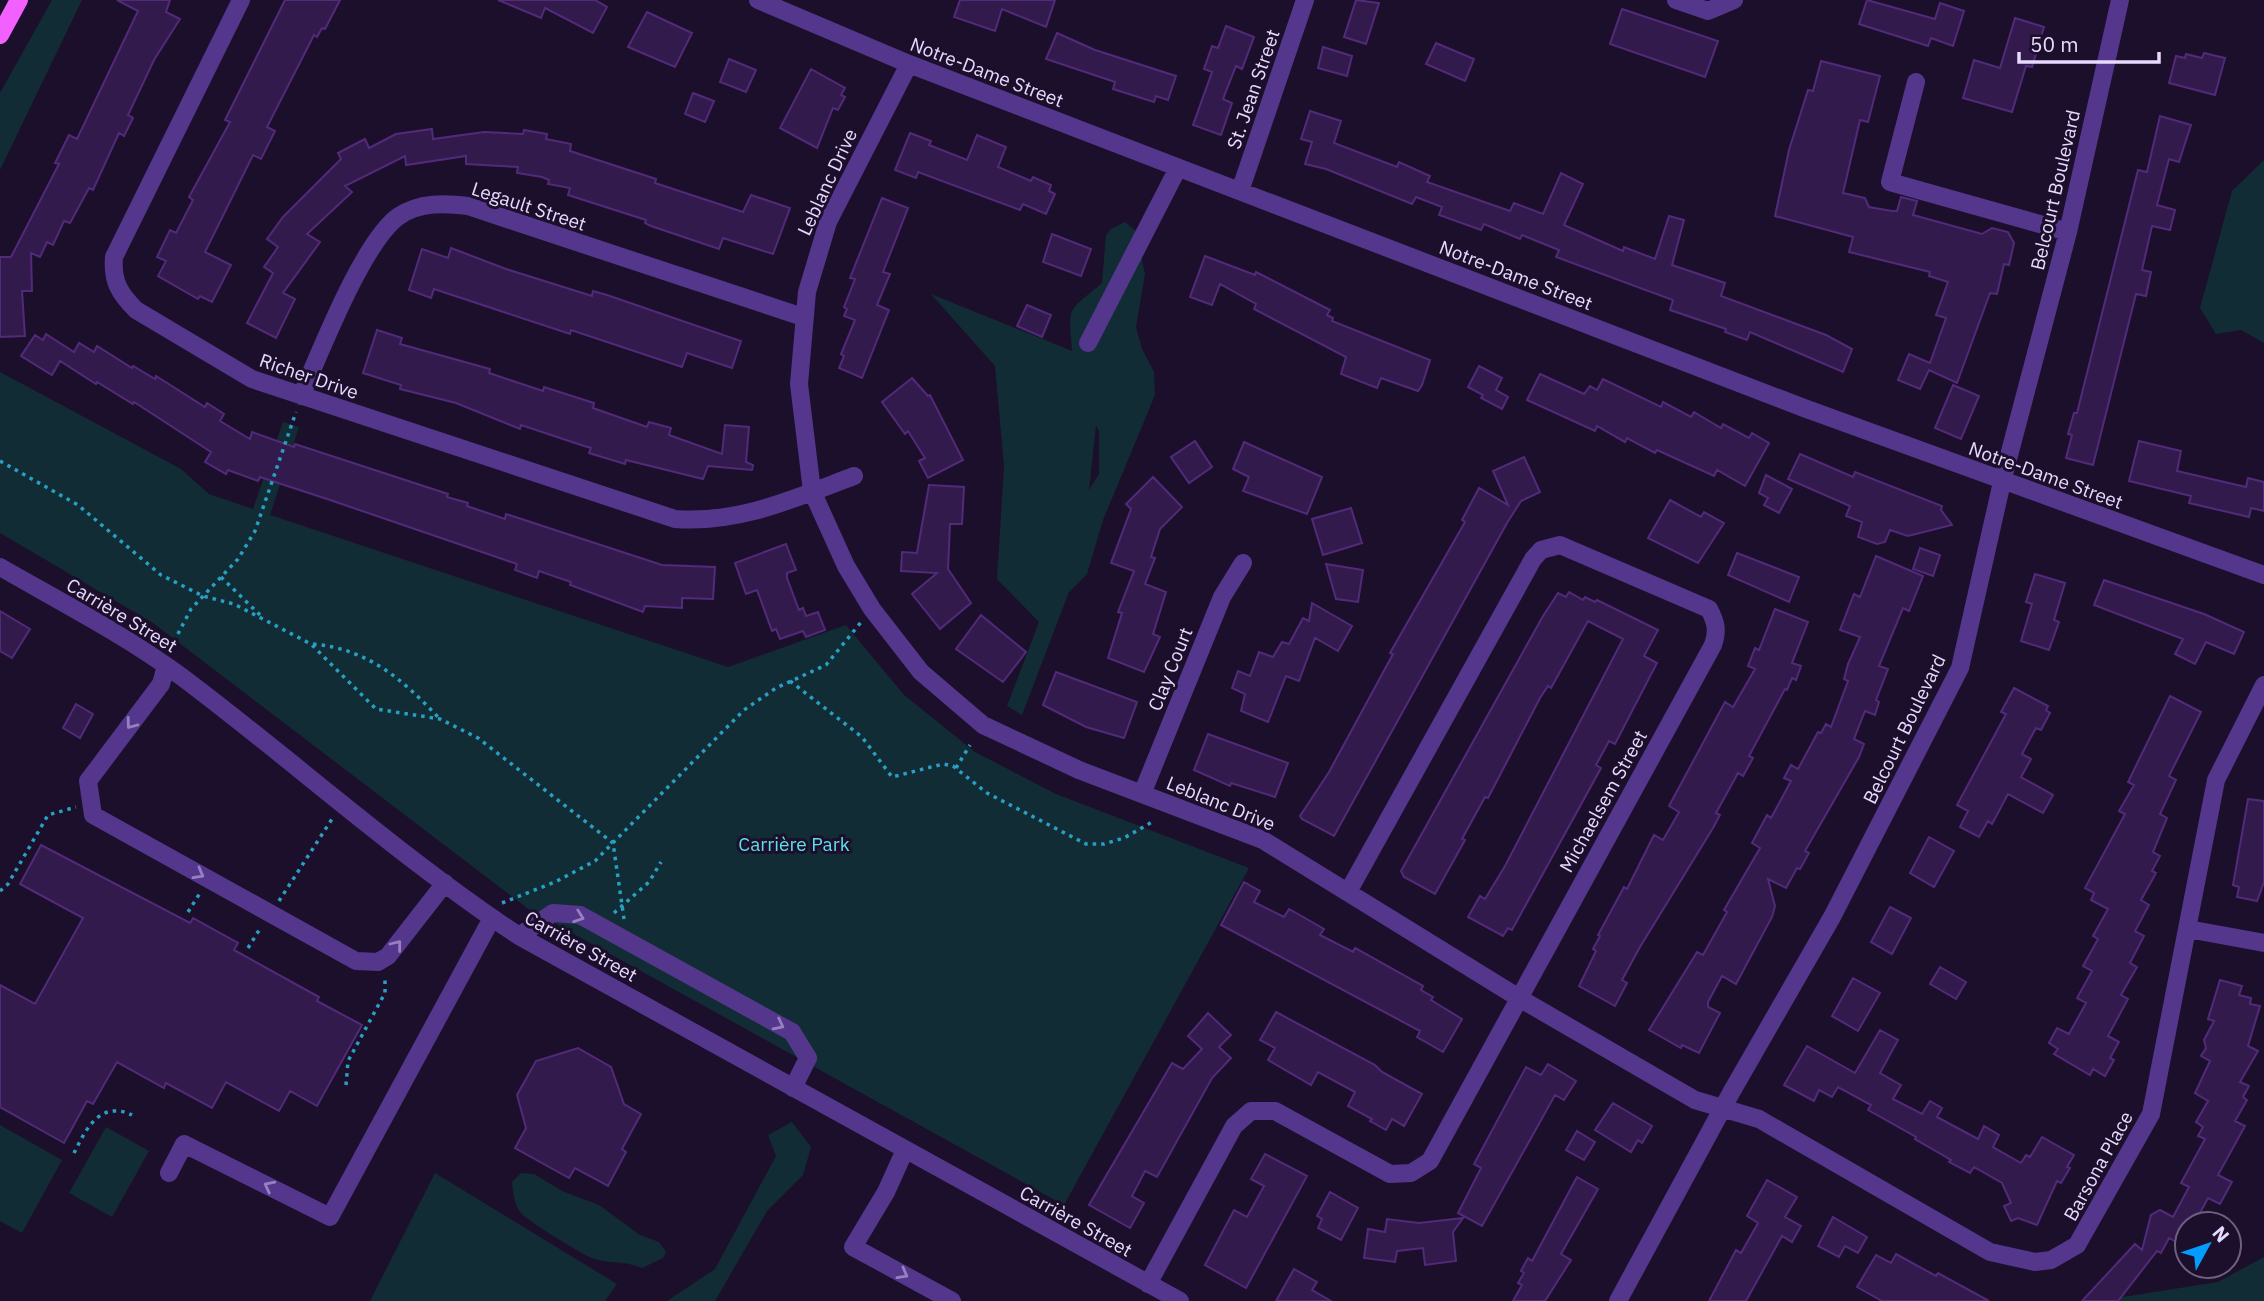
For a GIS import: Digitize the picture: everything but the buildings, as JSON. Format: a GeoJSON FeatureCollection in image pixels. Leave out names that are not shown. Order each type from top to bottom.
{"type":"FeatureCollection","features":[{"type":"Feature","properties":{"kind":"main road"},"geometry":{"type":"LineString","coordinates":[[0,35],[19,0]]}},
{"type":"Feature","properties":{"kind":"street","name":"Richer Drive"},"geometry":{"type":"LineString","coordinates":[[241,0],[114,257],[113,276],[121,295],[136,310],[235,371],[301,396],[675,519],[710,521],[742,516],[812,491]]}},
{"type":"Feature","properties":{"kind":"street","name":"Notre-Dame Street"},"geometry":{"type":"LineString","coordinates":[[758,0],[909,65],[1178,168],[2002,482],[2264,575]]}},
{"type":"Feature","properties":{"kind":"street","name":"St. Jean Street"},"geometry":{"type":"LineString","coordinates":[[1240,191],[1305,0]]}},
{"type":"Feature","properties":{"kind":"street"},"geometry":{"type":"LineString","coordinates":[[1676,0],[1708,11],[1734,0]]}},
{"type":"Feature","properties":{"kind":"street","name":"Belcourt Boulevard"},"geometry":{"type":"LineString","coordinates":[[1618,1301],[1723,1108],[1832,917],[1939,715],[1960,668],[2002,482],[2068,232],[2120,0]]}},
{"type":"Feature","properties":{"kind":"street","name":"Leblanc Drive"},"geometry":{"type":"LineString","coordinates":[[909,65],[828,222],[814,264],[803,317],[799,384],[812,491],[846,566],[873,609],[921,672],[983,725],[1079,771],[1263,840],[1520,998],[1695,1100],[1723,1108]]}},
{"type":"Feature","properties":{"kind":"street"},"geometry":{"type":"LineString","coordinates":[[1916,82],[1890,182],[2068,232]]}},
{"type":"Feature","properties":{"kind":"street"},"geometry":{"type":"LineString","coordinates":[[1088,343],[1178,168]]}},
{"type":"Feature","properties":{"kind":"street","name":"Legault Street"},"geometry":{"type":"LineString","coordinates":[[301,396],[369,252],[383,230],[400,215],[443,203],[468,206],[803,317]]}},
{"type":"Feature","properties":{"kind":"street"},"geometry":{"type":"LineString","coordinates":[[812,491],[854,476]]}},
{"type":"Feature","properties":{"kind":"street","name":"Michaelsem Street"},"geometry":{"type":"LineString","coordinates":[[1148,1284],[1241,1117],[1262,1108],[1275,1111],[1390,1174],[1411,1174],[1430,1161],[1713,646],[1717,634],[1715,620],[1709,610],[1699,603],[1560,545],[1541,550],[1349,892]]}},
{"type":"Feature","properties":{"kind":"street","name":"Clay Court"},"geometry":{"type":"LineString","coordinates":[[1142,794],[1222,597],[1242,563]]}},
{"type":"Feature","properties":{"kind":"street","name":"Carrière Street"},"geometry":{"type":"LineString","coordinates":[[0,567],[164,665],[446,883],[519,936],[1180,1301]]}},
{"type":"Feature","properties":{"kind":"street"},"geometry":{"type":"LineString","coordinates":[[164,665],[161,684],[88,781],[93,815],[356,961],[378,961],[388,956],[446,883]]}},
{"type":"Feature","properties":{"kind":"street","name":"Barsona Place"},"geometry":{"type":"LineString","coordinates":[[1723,1108],[1759,1119],[1990,1252],[2035,1262],[2051,1260],[2077,1245],[2151,1114],[2216,780],[2264,685]]}},
{"type":"Feature","properties":{"kind":"street"},"geometry":{"type":"LineString","coordinates":[[519,936],[553,913],[580,915],[792,1032],[808,1058],[793,1088]]}},
{"type":"Feature","properties":{"kind":"street"},"geometry":{"type":"LineString","coordinates":[[169,1173],[184,1144],[330,1217],[492,918]]}},
{"type":"Feature","properties":{"kind":"street"},"geometry":{"type":"LineString","coordinates":[[2188,929],[2264,943]]}},
{"type":"Feature","properties":{"kind":"street"},"geometry":{"type":"LineString","coordinates":[[905,1150],[886,1192],[853,1247],[952,1301]]}},
{"type":"Feature","properties":{"kind":"path"},"geometry":{"type":"LineString","coordinates":[[164,665],[191,609],[238,559],[255,531],[301,396]]}},
{"type":"Feature","properties":{"kind":"path"},"geometry":{"type":"LineString","coordinates":[[0,461],[78,505],[161,575],[204,596],[233,604],[311,644],[359,655],[403,680],[440,719]]}},
{"type":"Feature","properties":{"kind":"path"},"geometry":{"type":"LineString","coordinates":[[221,577],[264,619]]}},
{"type":"Feature","properties":{"kind":"path"},"geometry":{"type":"LineString","coordinates":[[492,918],[500,904],[555,883],[595,861],[744,710],[790,681],[826,665],[873,609]]}},
{"type":"Feature","properties":{"kind":"path"},"geometry":{"type":"LineString","coordinates":[[311,644],[376,709],[440,719],[478,738],[613,843],[621,908],[632,945]]}},
{"type":"Feature","properties":{"kind":"path"},"geometry":{"type":"LineString","coordinates":[[790,681],[862,737],[892,777],[904,777],[943,764],[956,768],[988,793],[1086,844],[1104,844],[1124,838],[1152,822]]}},
{"type":"Feature","properties":{"kind":"path"},"geometry":{"type":"LineString","coordinates":[[956,768],[970,745]]}},
{"type":"Feature","properties":{"kind":"path"},"geometry":{"type":"LineString","coordinates":[[0,891],[8,884],[48,815],[91,803]]}},
{"type":"Feature","properties":{"kind":"path"},"geometry":{"type":"LineString","coordinates":[[248,948],[343,803]]}},
{"type":"Feature","properties":{"kind":"path"},"geometry":{"type":"LineString","coordinates":[[599,926],[649,882],[661,862]]}},
{"type":"Feature","properties":{"kind":"path"},"geometry":{"type":"LineString","coordinates":[[346,1085],[348,1061],[385,993],[385,976],[378,961]]}},
{"type":"Feature","properties":{"kind":"path"},"geometry":{"type":"LineString","coordinates":[[74,1153],[87,1127],[105,1111],[122,1111],[132,1115]]}},
{"type":"Feature","properties":{"kind":"green space"},"geometry":{"type":"Polygon","coordinates":[[[52,0],[82,0],[0,170],[0,93],[52,0]]]}},
{"type":"Feature","properties":{"kind":"green space"},"geometry":{"type":"Polygon","coordinates":[[[2264,160],[2264,343],[2241,330],[2216,334],[2200,308],[2232,191],[2264,160]]]}},
{"type":"Feature","properties":{"kind":"green space"},"geometry":{"type":"Polygon","coordinates":[[[1125,222],[1136,231],[1145,274],[1136,327],[1142,349],[1154,372],[1155,395],[1103,520],[1087,574],[1069,592],[1022,715],[1007,706],[1039,622],[997,579],[1004,466],[995,366],[931,294],[1072,351],[1070,317],[1075,306],[1102,283],[1106,235],[1111,229],[1125,222]],[[1096,425],[1089,490],[1099,474],[1099,431],[1096,425]]]}},
{"type":"Feature","properties":{"kind":"green space","name":"Carrière Park"},"geometry":{"type":"Polygon","coordinates":[[[0,372],[181,469],[209,494],[253,509],[283,422],[299,427],[270,515],[728,667],[846,625],[904,695],[975,752],[1056,794],[1249,868],[1064,1205],[527,908],[153,623],[0,533],[0,372]]]}},
{"type":"Feature","properties":{"kind":"green space"},"geometry":{"type":"Polygon","coordinates":[[[792,1122],[811,1147],[803,1175],[767,1211],[715,1301],[667,1301],[715,1269],[776,1156],[768,1135],[792,1122]]]}},
{"type":"Feature","properties":{"kind":"green space"},"geometry":{"type":"Polygon","coordinates":[[[0,1125],[62,1160],[22,1233],[0,1221],[0,1125]]]}},
{"type":"Feature","properties":{"kind":"green space"},"geometry":{"type":"Polygon","coordinates":[[[106,1127],[149,1151],[112,1217],[69,1193],[106,1127]]]}},
{"type":"Feature","properties":{"kind":"green space"},"geometry":{"type":"Polygon","coordinates":[[[435,1173],[617,1284],[605,1301],[370,1301],[435,1173]]]}},
{"type":"Feature","properties":{"kind":"green space"},"geometry":{"type":"Polygon","coordinates":[[[521,1173],[534,1174],[562,1191],[599,1205],[640,1235],[659,1242],[666,1252],[663,1258],[642,1268],[594,1259],[568,1245],[533,1223],[519,1210],[512,1182],[521,1173]]]}},
{"type":"Feature","properties":{"kind":"green space"},"geometry":{"type":"Polygon","coordinates":[[[2264,1257],[2264,1301],[2097,1301],[2222,1280],[2243,1280],[2243,1268],[2264,1257]]]}}]}
